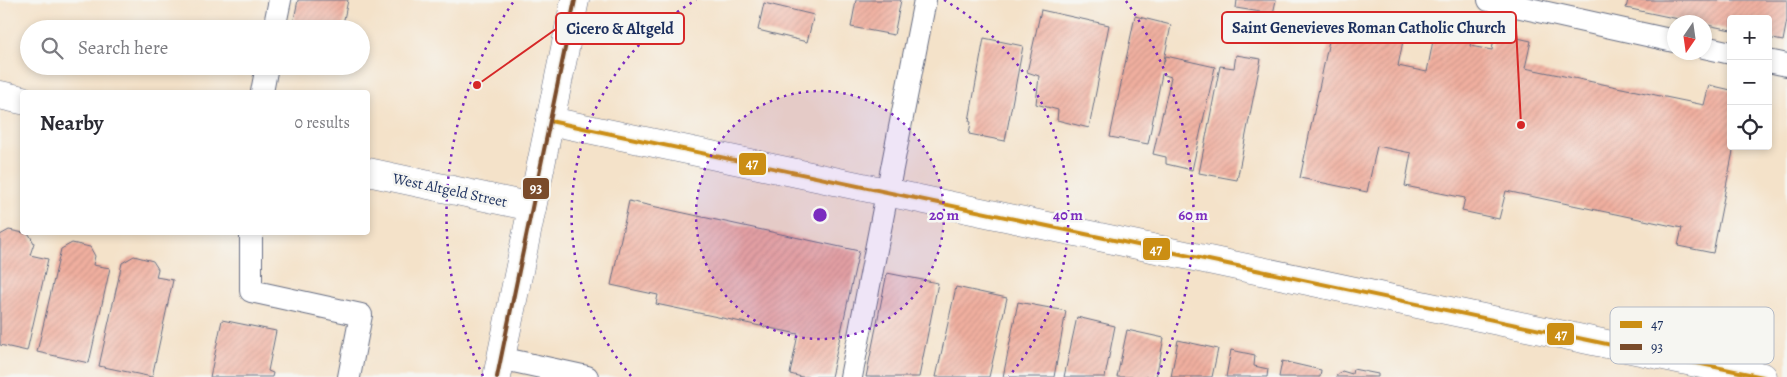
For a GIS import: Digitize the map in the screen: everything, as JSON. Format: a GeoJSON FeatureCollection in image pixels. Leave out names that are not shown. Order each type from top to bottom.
{"type":"FeatureCollection","features":[{"type":"Feature","properties":{"kind":"street"},"geometry":{"type":"LineString","coordinates":[[498,368],[575,0]]}},
{"type":"Feature","properties":{"kind":"street"},"geometry":{"type":"LineString","coordinates":[[0,95],[20,100]]}},
{"type":"Feature","properties":{"kind":"street"},"geometry":{"type":"LineString","coordinates":[[550,121],[1610,345]]}},
{"type":"Feature","properties":{"kind":"street","name":"West Altgeld Street"},"geometry":{"type":"LineString","coordinates":[[370,172],[532,207]]}},
{"type":"Feature","properties":{"kind":"street"},"geometry":{"type":"LineString","coordinates":[[1701,364],[1763,377]]}},
{"type":"Feature","properties":{"kind":"lane"},"geometry":{"type":"LineString","coordinates":[[276,20],[280,0]]}},
{"type":"Feature","properties":{"kind":"lane"},"geometry":{"type":"LineString","coordinates":[[850,377],[926,0]]}},
{"type":"Feature","properties":{"kind":"lane"},"geometry":{"type":"LineString","coordinates":[[1489,0],[1667,39]]}},
{"type":"Feature","properties":{"kind":"lane"},"geometry":{"type":"LineString","coordinates":[[1712,49],[1727,52]]}},
{"type":"Feature","properties":{"kind":"lane"},"geometry":{"type":"LineString","coordinates":[[1772,62],[1787,65]]}},
{"type":"Feature","properties":{"kind":"lane"},"geometry":{"type":"LineString","coordinates":[[262,90],[265,75]]}},
{"type":"Feature","properties":{"kind":"lane"},"geometry":{"type":"LineString","coordinates":[[251,235],[252,291],[361,315],[350,377]]}},
{"type":"Feature","properties":{"kind":"lane"},"geometry":{"type":"LineString","coordinates":[[498,368],[587,377]]}},
{"type":"Feature","properties":{"kind":"building"},"geometry":{"type":"Polygon","coordinates":[[[298,0],[348,0],[344,20],[294,20],[298,0]]]}},
{"type":"Feature","properties":{"kind":"building"},"geometry":{"type":"Polygon","coordinates":[[[856,0],[901,0],[894,35],[851,27],[856,0]]]}},
{"type":"Feature","properties":{"kind":"building"},"geometry":{"type":"Polygon","coordinates":[[[1237,0],[1276,0],[1273,14],[1236,8],[1237,0]]]}},
{"type":"Feature","properties":{"kind":"building"},"geometry":{"type":"Polygon","coordinates":[[[1628,0],[1787,0],[1787,20],[1783,41],[1772,39],[1772,15],[1727,15],[1727,29],[1712,26],[1712,15],[1667,15],[1667,17],[1626,8],[1628,0]]]}},
{"type":"Feature","properties":{"kind":"building"},"geometry":{"type":"Polygon","coordinates":[[[764,3],[814,15],[807,42],[758,30],[764,3]]]}},
{"type":"Feature","properties":{"kind":"building"},"geometry":{"type":"Polygon","coordinates":[[[1041,10],[1109,25],[1089,128],[1057,120],[1058,110],[1036,104],[1039,76],[1027,72],[1041,10]]]}},
{"type":"Feature","properties":{"kind":"building"},"geometry":{"type":"Polygon","coordinates":[[[1135,16],[1171,25],[1163,65],[1166,56],[1215,67],[1192,170],[1166,164],[1166,157],[1153,154],[1171,77],[1162,74],[1148,144],[1110,137],[1135,16]]]}},
{"type":"Feature","properties":{"kind":"building"},"geometry":{"type":"Polygon","coordinates":[[[1333,22],[1404,36],[1398,66],[1427,72],[1436,25],[1473,33],[1470,46],[1492,50],[1495,33],[1531,41],[1525,68],[1704,105],[1709,85],[1727,89],[1727,150],[1733,150],[1713,253],[1678,246],[1682,228],[1506,191],[1499,219],[1462,211],[1465,198],[1405,186],[1411,153],[1377,146],[1367,192],[1300,178],[1333,22]]]}},
{"type":"Feature","properties":{"kind":"building"},"geometry":{"type":"Polygon","coordinates":[[[984,38],[1023,46],[1005,141],[969,134],[971,122],[969,121],[984,38]]]}},
{"type":"Feature","properties":{"kind":"building"},"geometry":{"type":"Polygon","coordinates":[[[1236,55],[1261,59],[1237,180],[1199,173],[1220,66],[1234,68],[1236,55]]]}},
{"type":"Feature","properties":{"kind":"building"},"geometry":{"type":"Polygon","coordinates":[[[629,201],[859,251],[831,377],[802,377],[790,374],[798,334],[656,304],[658,295],[611,285],[629,201]]]}},
{"type":"Feature","properties":{"kind":"building"},"geometry":{"type":"Polygon","coordinates":[[[9,230],[20,232],[20,235],[30,235],[34,243],[30,255],[48,259],[27,351],[0,345],[0,235],[9,230]]]}},
{"type":"Feature","properties":{"kind":"building"},"geometry":{"type":"Polygon","coordinates":[[[72,243],[90,247],[95,256],[93,265],[110,268],[89,363],[37,352],[61,249],[72,243]]]}},
{"type":"Feature","properties":{"kind":"building"},"geometry":{"type":"Polygon","coordinates":[[[134,256],[153,261],[158,269],[156,277],[173,280],[152,377],[99,366],[122,263],[134,256]]]}},
{"type":"Feature","properties":{"kind":"building"},"geometry":{"type":"Polygon","coordinates":[[[887,273],[938,283],[919,377],[866,377],[887,273]]]}},
{"type":"Feature","properties":{"kind":"building"},"geometry":{"type":"Polygon","coordinates":[[[956,287],[1007,298],[989,377],[936,377],[956,287]]]}},
{"type":"Feature","properties":{"kind":"building"},"geometry":{"type":"Polygon","coordinates":[[[1018,302],[1066,311],[1054,377],[1003,377],[1018,302]]]}},
{"type":"Feature","properties":{"kind":"building"},"geometry":{"type":"Polygon","coordinates":[[[1077,317],[1115,326],[1105,377],[1064,377],[1077,317]]]}},
{"type":"Feature","properties":{"kind":"building"},"geometry":{"type":"Polygon","coordinates":[[[222,320],[276,331],[268,371],[273,373],[272,377],[210,377],[222,320]]]}},
{"type":"Feature","properties":{"kind":"building"},"geometry":{"type":"Polygon","coordinates":[[[1127,330],[1164,338],[1156,377],[1117,377],[1127,330]]]}},
{"type":"Feature","properties":{"kind":"building"},"geometry":{"type":"Polygon","coordinates":[[[1178,340],[1218,349],[1212,377],[1171,377],[1178,340]]]}},
{"type":"Feature","properties":{"kind":"building"},"geometry":{"type":"Polygon","coordinates":[[[1231,350],[1255,355],[1254,366],[1268,369],[1267,377],[1226,377],[1231,350]]]}},
{"type":"Feature","properties":{"kind":"building"},"geometry":{"type":"Polygon","coordinates":[[[1282,361],[1321,370],[1320,377],[1279,377],[1282,361]]]}},
{"type":"Feature","properties":{"kind":"building"},"geometry":{"type":"Polygon","coordinates":[[[1353,369],[1378,374],[1378,377],[1335,377],[1342,371],[1352,374],[1353,369]]]}},
{"type":"Feature","properties":{"kind":"transit line","name":"93"},"geometry":{"type":"LineString","coordinates":[[497,377],[575,0]]}},
{"type":"Feature","properties":{"kind":"transit line","name":"47"},"geometry":{"type":"LineString","coordinates":[[550,121],[1610,345]]}},
{"type":"Feature","properties":{"kind":"transit line","name":"47"},"geometry":{"type":"LineString","coordinates":[[1701,364],[1763,377]]}},
{"type":"Feature","properties":{"kind":"place","name":"Cicero & Altgeld"},"geometry":{"type":"Point","coordinates":[477,85]}},
{"type":"Feature","properties":{"kind":"place","name":"Saint Genevieves Roman Catholic Church"},"geometry":{"type":"Point","coordinates":[1521,125]}}]}
